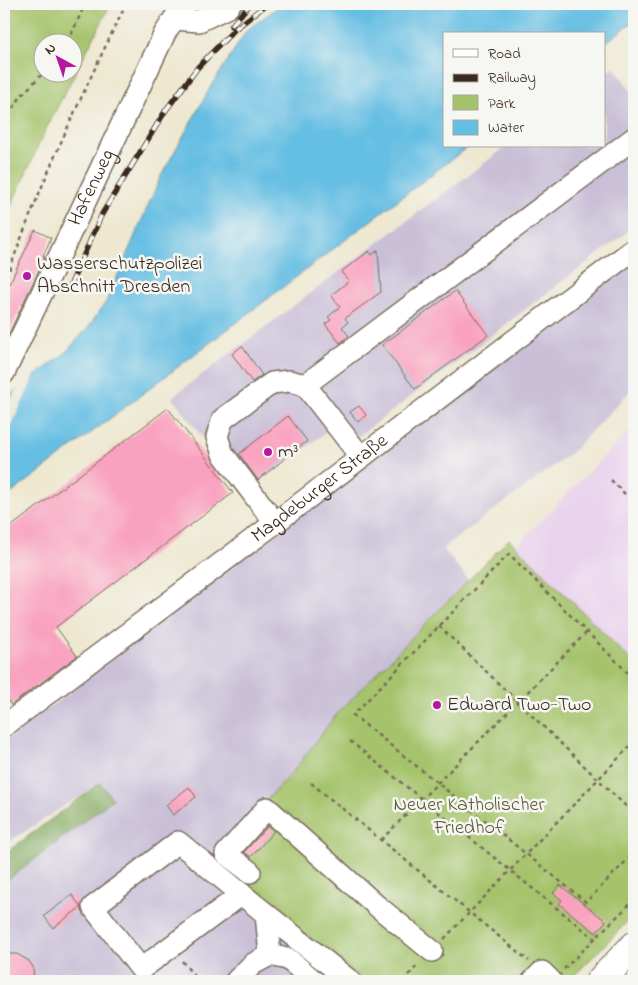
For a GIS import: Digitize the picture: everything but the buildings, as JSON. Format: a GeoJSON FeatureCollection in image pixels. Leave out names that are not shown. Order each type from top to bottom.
{"type":"FeatureCollection","features":[{"type":"Feature","properties":{"kind":"main road"},"geometry":{"type":"LineString","coordinates":[[600,981],[634,946]]}},
{"type":"Feature","properties":{"kind":"street"},"geometry":{"type":"LineString","coordinates":[[179,12],[199,21],[228,7],[230,4]]}},
{"type":"Feature","properties":{"kind":"street","name":"Hafenweg"},"geometry":{"type":"LineString","coordinates":[[4,373],[165,33],[179,12]]}},
{"type":"Feature","properties":{"kind":"street"},"geometry":{"type":"LineString","coordinates":[[305,385],[634,138]]}},
{"type":"Feature","properties":{"kind":"street","name":"Magdeburger Straße"},"geometry":{"type":"LineString","coordinates":[[4,726],[275,523],[634,249]]}},
{"type":"Feature","properties":{"kind":"street"},"geometry":{"type":"LineString","coordinates":[[275,523],[223,454],[218,437],[224,419],[272,383],[289,381],[305,385],[362,457]]}},
{"type":"Feature","properties":{"kind":"street"},"geometry":{"type":"LineString","coordinates":[[250,872],[226,854],[267,808],[377,906],[432,951]]}},
{"type":"Feature","properties":{"kind":"street"},"geometry":{"type":"LineString","coordinates":[[242,894],[141,969],[93,907],[178,842],[350,981]]}},
{"type":"Feature","properties":{"kind":"street"},"geometry":{"type":"LineString","coordinates":[[266,914],[270,955]]}},
{"type":"Feature","properties":{"kind":"street"},"geometry":{"type":"LineString","coordinates":[[236,981],[252,964],[270,955],[288,958],[314,981]]}},
{"type":"Feature","properties":{"kind":"path"},"geometry":{"type":"LineString","coordinates":[[72,32],[85,4]]}},
{"type":"Feature","properties":{"kind":"path"},"geometry":{"type":"LineString","coordinates":[[4,285],[24,228],[75,108],[126,4]]}},
{"type":"Feature","properties":{"kind":"path"},"geometry":{"type":"LineString","coordinates":[[4,121],[22,95],[34,82]]}},
{"type":"Feature","properties":{"kind":"path"},"geometry":{"type":"LineString","coordinates":[[611,480],[634,503]]}},
{"type":"Feature","properties":{"kind":"path"},"geometry":{"type":"LineString","coordinates":[[634,679],[509,554],[353,715],[586,902],[634,855]]}},
{"type":"Feature","properties":{"kind":"path"},"geometry":{"type":"LineString","coordinates":[[439,625],[634,814]]}},
{"type":"Feature","properties":{"kind":"path"},"geometry":{"type":"LineString","coordinates":[[380,840],[587,632]]}},
{"type":"Feature","properties":{"kind":"path"},"geometry":{"type":"LineString","coordinates":[[350,741],[595,939]]}},
{"type":"Feature","properties":{"kind":"path"},"geometry":{"type":"LineString","coordinates":[[403,981],[634,742]]}},
{"type":"Feature","properties":{"kind":"path"},"geometry":{"type":"LineString","coordinates":[[311,783],[546,977],[595,939],[634,900]]}},
{"type":"Feature","properties":{"kind":"path"},"geometry":{"type":"LineString","coordinates":[[170,947],[198,981]]}},
{"type":"Feature","properties":{"kind":"shaded area"},"geometry":{"type":"Polygon","coordinates":[[[614,67],[634,95],[634,227],[342,449],[328,431],[244,493],[172,397],[504,148],[606,148],[606,73],[614,67]]]}},
{"type":"Feature","properties":{"kind":"shaded area"},"geometry":{"type":"Polygon","coordinates":[[[634,261],[634,387],[570,454],[443,548],[468,580],[336,715],[296,768],[213,859],[363,981],[4,981],[4,883],[112,799],[100,783],[4,845],[4,742],[634,261]]]}},
{"type":"Feature","properties":{"kind":"shaded area"},"geometry":{"type":"Polygon","coordinates":[[[634,426],[634,663],[516,546],[634,426]]]}},
{"type":"Feature","properties":{"kind":"green space"},"geometry":{"type":"Polygon","coordinates":[[[4,4],[111,4],[82,60],[82,32],[32,32],[32,82],[70,82],[45,131],[4,221],[4,4]]]}},
{"type":"Feature","properties":{"kind":"green space","name":"Neuer Katholischer Friedhof"},"geometry":{"type":"Polygon","coordinates":[[[509,539],[634,663],[634,915],[569,981],[363,981],[212,859],[296,768],[336,715],[509,539]]]}},
{"type":"Feature","properties":{"kind":"green space"},"geometry":{"type":"Polygon","coordinates":[[[100,783],[113,799],[4,883],[4,854],[100,783]]]}},
{"type":"Feature","properties":{"kind":"water"},"geometry":{"type":"Polygon","coordinates":[[[282,4],[634,4],[634,21],[606,42],[606,32],[443,32],[443,148],[466,148],[4,499],[4,399],[63,355],[88,328],[106,302],[161,176],[210,88],[247,30],[282,4]]]}},
{"type":"Feature","properties":{"kind":"pier"},"geometry":{"type":"Polygon","coordinates":[[[36,372],[4,442],[4,416],[18,386],[36,372]]]}},
{"type":"Feature","properties":{"kind":"railway"},"geometry":{"type":"LineString","coordinates":[[231,26],[250,4]]}},
{"type":"Feature","properties":{"kind":"railway"},"geometry":{"type":"LineString","coordinates":[[70,286],[102,214],[166,110],[198,67],[235,29],[267,4]]}},
{"type":"Feature","properties":{"kind":"place","name":"Wasserschutzpolizei Abschnitt Dresden"},"geometry":{"type":"Point","coordinates":[27,276]}},
{"type":"Feature","properties":{"kind":"place","name":"m³"},"geometry":{"type":"Point","coordinates":[268,452]}},
{"type":"Feature","properties":{"kind":"place","name":"Edward Two-Two"},"geometry":{"type":"Point","coordinates":[437,705]}}]}
